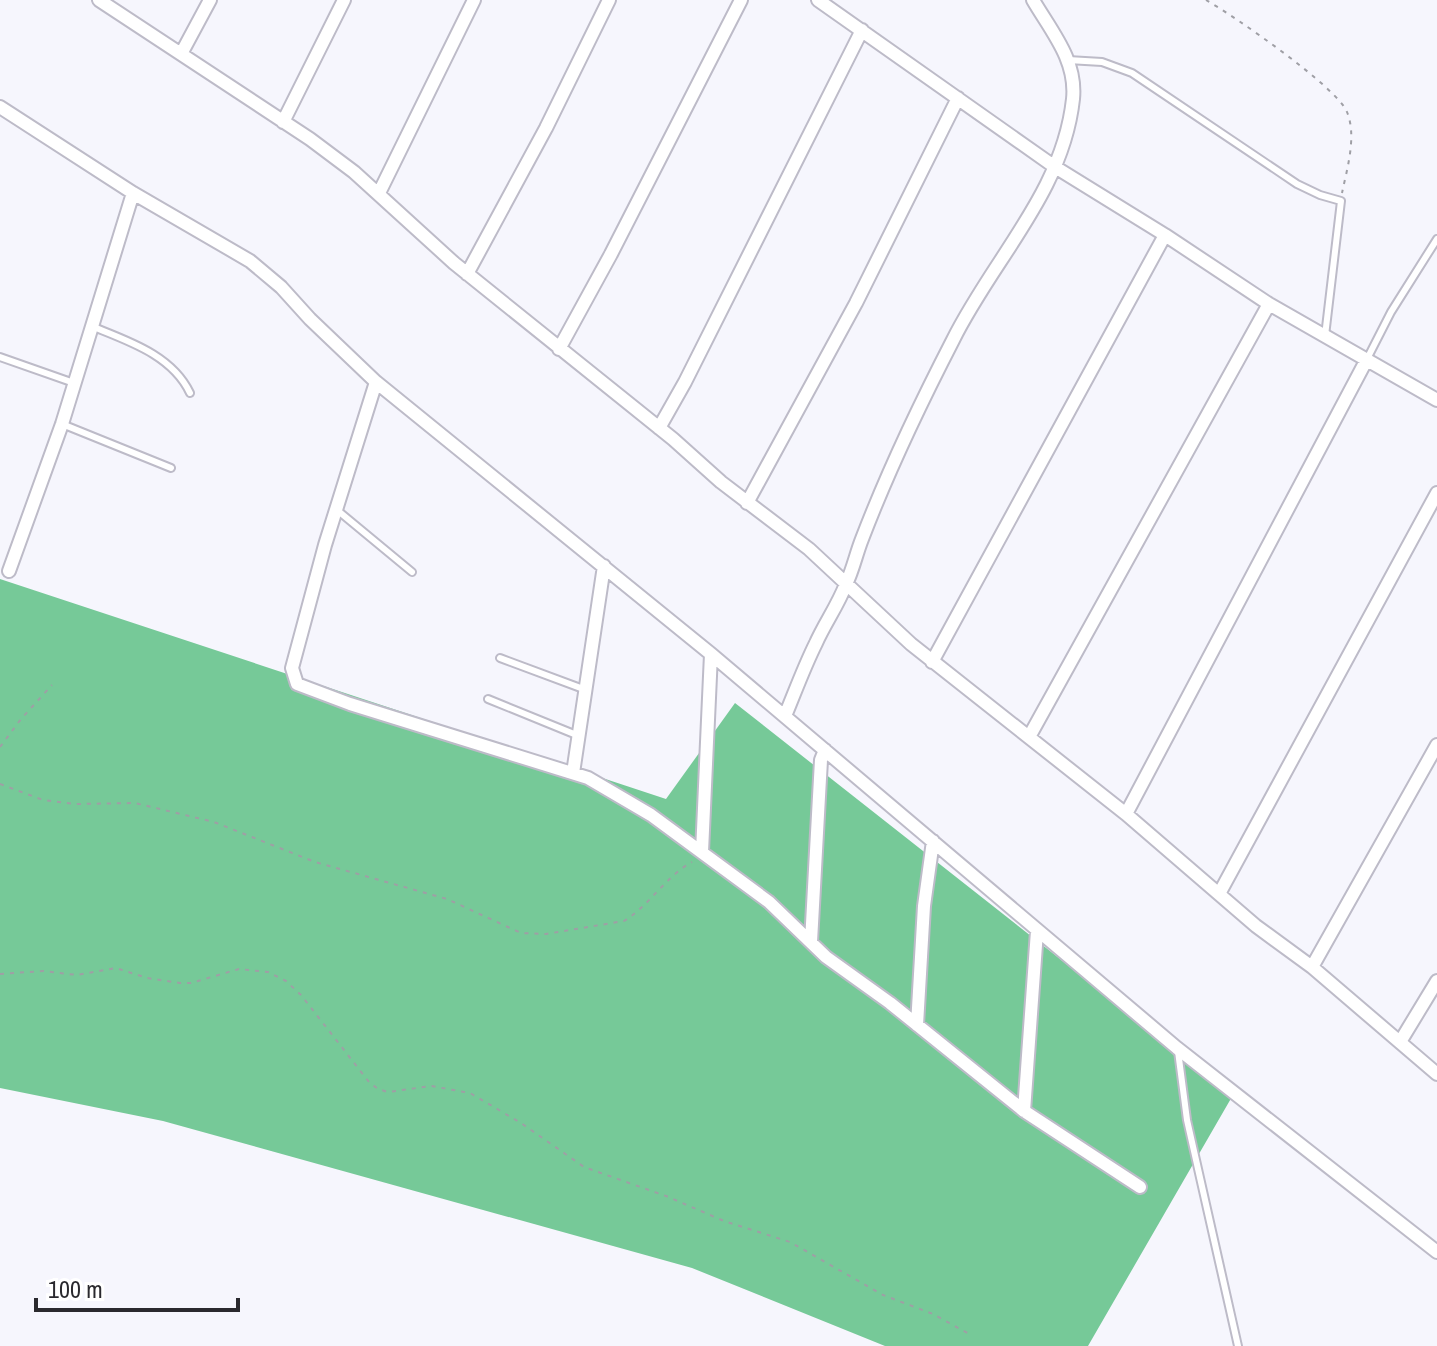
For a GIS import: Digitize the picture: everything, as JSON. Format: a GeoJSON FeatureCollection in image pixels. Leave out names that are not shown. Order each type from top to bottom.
{"type":"FeatureCollection","features":[{"type":"Feature","properties":{"kind":"street"},"geometry":{"type":"LineString","coordinates":[[99,0],[332,155],[379,193],[467,274],[747,503],[790,533],[932,662],[1126,814],[1256,926],[1312,967],[1437,1074]]}},
{"type":"Feature","properties":{"kind":"street"},"geometry":{"type":"LineString","coordinates":[[181,54],[210,0]]}},
{"type":"Feature","properties":{"kind":"street"},"geometry":{"type":"LineString","coordinates":[[283,122],[344,0]]}},
{"type":"Feature","properties":{"kind":"street"},"geometry":{"type":"LineString","coordinates":[[379,193],[474,0]]}},
{"type":"Feature","properties":{"kind":"street"},"geometry":{"type":"LineString","coordinates":[[467,274],[546,128],[609,0]]}},
{"type":"Feature","properties":{"kind":"street"},"geometry":{"type":"LineString","coordinates":[[559,349],[741,0]]}},
{"type":"Feature","properties":{"kind":"street"},"geometry":{"type":"LineString","coordinates":[[818,0],[1055,167],[1269,304],[1437,400]]}},
{"type":"Feature","properties":{"kind":"street"},"geometry":{"type":"LineString","coordinates":[[785,716],[954,338],[977,296],[1042,198],[1055,167],[1073,102],[1073,78],[1068,60],[1033,0]]}},
{"type":"Feature","properties":{"kind":"street"},"geometry":{"type":"LineString","coordinates":[[659,428],[862,30]]}},
{"type":"Feature","properties":{"kind":"street"},"geometry":{"type":"LineString","coordinates":[[747,503],[856,303],[958,98]]}},
{"type":"Feature","properties":{"kind":"street"},"geometry":{"type":"LineString","coordinates":[[0,107],[133,193],[250,261],[281,287],[376,382],[711,654],[1177,1048],[1435,1245]]}},
{"type":"Feature","properties":{"kind":"street"},"geometry":{"type":"LineString","coordinates":[[9,571],[62,424],[133,193]]}},
{"type":"Feature","properties":{"kind":"street"},"geometry":{"type":"LineString","coordinates":[[932,662],[1165,235]]}},
{"type":"Feature","properties":{"kind":"street"},"geometry":{"type":"LineString","coordinates":[[1029,737],[1269,304]]}},
{"type":"Feature","properties":{"kind":"street"},"geometry":{"type":"LineString","coordinates":[[1126,814],[1367,359]]}},
{"type":"Feature","properties":{"kind":"street"},"geometry":{"type":"LineString","coordinates":[[376,382],[325,545],[292,668],[297,684],[350,704],[588,778],[651,815],[769,902],[826,957],[1024,1111],[1140,1187]]}},
{"type":"Feature","properties":{"kind":"street"},"geometry":{"type":"LineString","coordinates":[[1219,894],[1437,493]]}},
{"type":"Feature","properties":{"kind":"street"},"geometry":{"type":"LineString","coordinates":[[573,773],[604,566]]}},
{"type":"Feature","properties":{"kind":"street"},"geometry":{"type":"LineString","coordinates":[[702,852],[711,654]]}},
{"type":"Feature","properties":{"kind":"street"},"geometry":{"type":"LineString","coordinates":[[1312,967],[1437,745]]}},
{"type":"Feature","properties":{"kind":"street"},"geometry":{"type":"LineString","coordinates":[[811,942],[821,760],[825,750]]}},
{"type":"Feature","properties":{"kind":"street"},"geometry":{"type":"LineString","coordinates":[[917,1025],[924,906],[933,841]]}},
{"type":"Feature","properties":{"kind":"street"},"geometry":{"type":"LineString","coordinates":[[1024,1111],[1037,931]]}},
{"type":"Feature","properties":{"kind":"street"},"geometry":{"type":"LineString","coordinates":[[1400,1042],[1437,981]]}},
{"type":"Feature","properties":{"kind":"lane"},"geometry":{"type":"LineString","coordinates":[[1068,60],[1102,62],[1132,73],[1297,184],[1311,192],[1341,201],[1324,337]]}},
{"type":"Feature","properties":{"kind":"lane"},"geometry":{"type":"LineString","coordinates":[[1367,359],[1391,312],[1437,239]]}},
{"type":"Feature","properties":{"kind":"lane"},"geometry":{"type":"LineString","coordinates":[[91,326],[158,357],[185,383],[190,393]]}},
{"type":"Feature","properties":{"kind":"lane"},"geometry":{"type":"LineString","coordinates":[[0,357],[74,383]]}},
{"type":"Feature","properties":{"kind":"lane"},"geometry":{"type":"LineString","coordinates":[[62,424],[171,468]]}},
{"type":"Feature","properties":{"kind":"lane"},"geometry":{"type":"LineString","coordinates":[[337,510],[412,572]]}},
{"type":"Feature","properties":{"kind":"lane"},"geometry":{"type":"LineString","coordinates":[[500,658],[586,690]]}},
{"type":"Feature","properties":{"kind":"lane"},"geometry":{"type":"LineString","coordinates":[[488,699],[579,736]]}},
{"type":"Feature","properties":{"kind":"lane"},"geometry":{"type":"LineString","coordinates":[[1177,1048],[1187,1120],[1238,1346]]}},
{"type":"Feature","properties":{"kind":"path"},"geometry":{"type":"LineString","coordinates":[[1206,0],[1302,68],[1343,104],[1350,130],[1341,201]]}},
{"type":"Feature","properties":{"kind":"path"},"geometry":{"type":"LineString","coordinates":[[0,747],[52,685]]}},
{"type":"Feature","properties":{"kind":"path"},"geometry":{"type":"LineString","coordinates":[[0,784],[43,800],[74,804],[135,803],[214,822],[315,862],[434,894],[531,935],[624,921],[680,868],[697,859],[702,852]]}},
{"type":"Feature","properties":{"kind":"path"},"geometry":{"type":"LineString","coordinates":[[0,974],[43,971],[77,975],[116,968],[147,978],[191,983],[239,969],[268,972],[286,981],[301,995],[369,1082],[378,1089],[393,1092],[431,1086],[470,1093],[521,1123],[584,1167],[666,1196],[724,1221],[790,1242],[883,1295],[933,1314],[971,1335]]}},
{"type":"Feature","properties":{"kind":"green space"},"geometry":{"type":"Polygon","coordinates":[[[0,579],[666,799],[735,703],[1233,1095],[1088,1346],[885,1346],[692,1268],[163,1121],[0,1088],[0,579]]]}}]}
